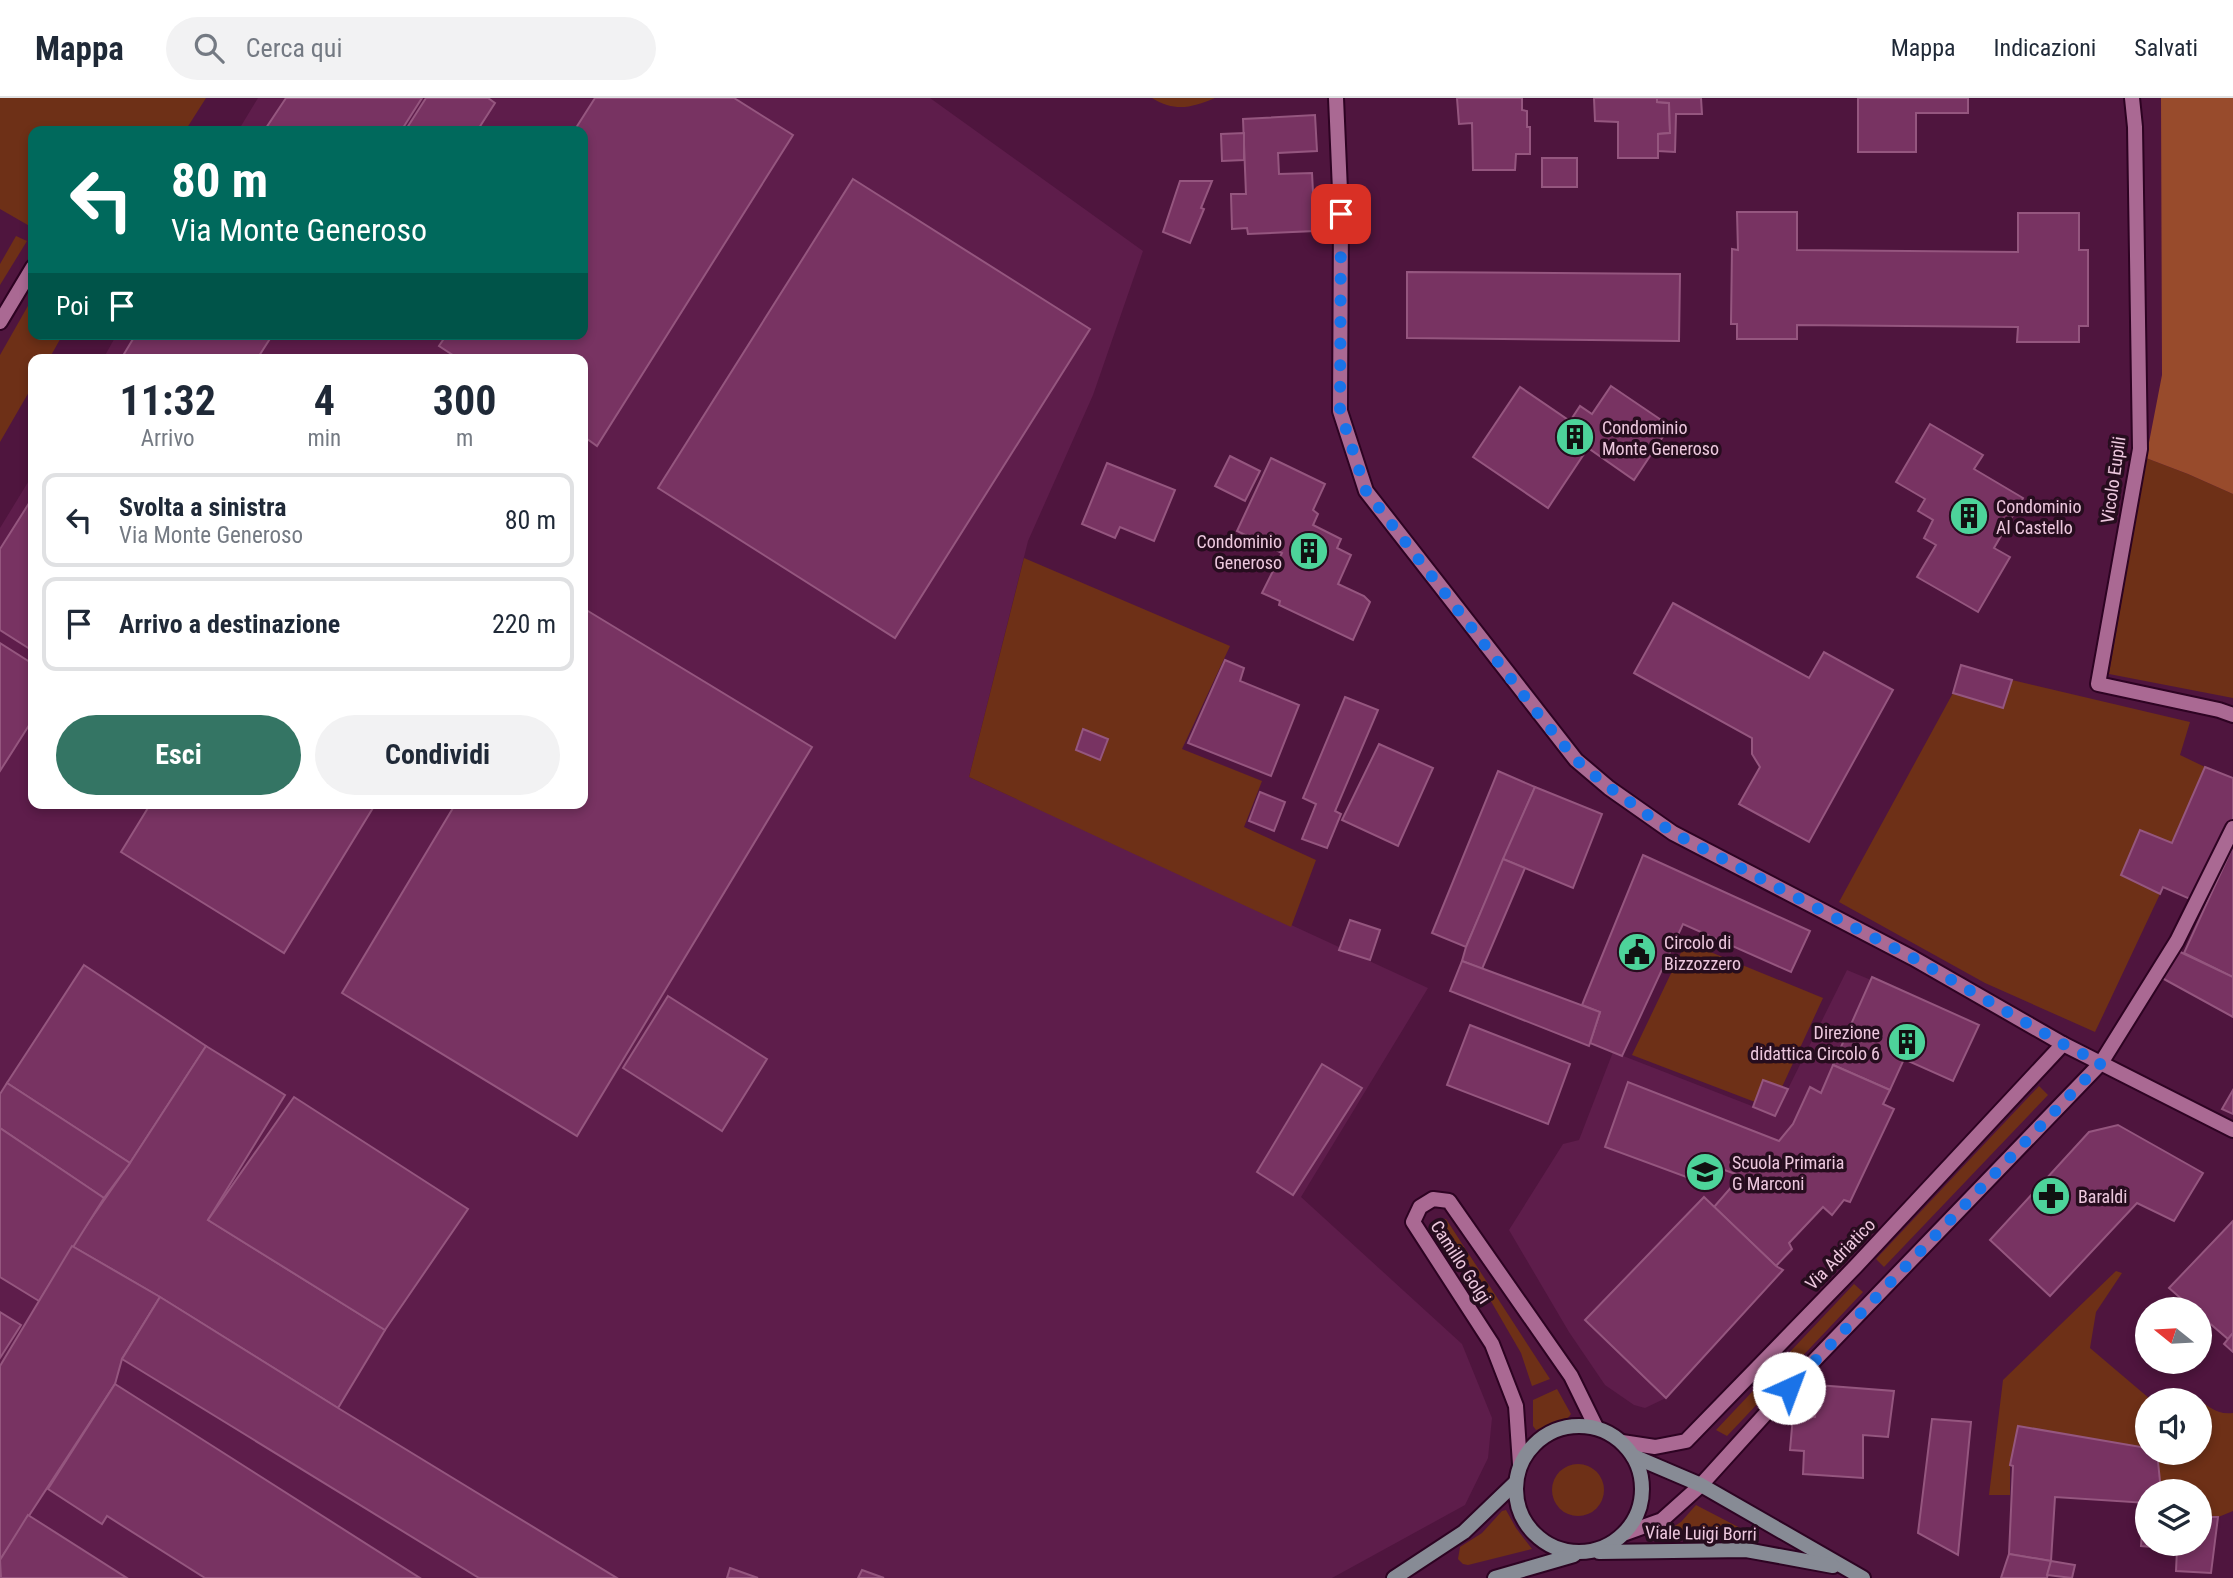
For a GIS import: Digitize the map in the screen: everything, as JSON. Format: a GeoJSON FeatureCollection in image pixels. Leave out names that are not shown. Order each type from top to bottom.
{"type":"FeatureCollection","features":[{"type":"Feature","properties":{"kind":"main road"},"geometry":{"type":"LineString","coordinates":[[1570,1426],[1596,1427],[1622,1442],[1633,1456],[1643,1482],[1640,1509],[1626,1533],[1611,1545],[1587,1553],[1558,1550],[1540,1540],[1525,1524],[1517,1504],[1516,1483],[1520,1464],[1532,1446],[1549,1433],[1570,1426]]}},
{"type":"Feature","properties":{"kind":"main road","name":"Viale Luigi Borri"},"geometry":{"type":"LineString","coordinates":[[1633,1456],[1701,1485],[1863,1578]]}},
{"type":"Feature","properties":{"kind":"main road"},"geometry":{"type":"LineString","coordinates":[[1394,1578],[1464,1532],[1516,1483]]}},
{"type":"Feature","properties":{"kind":"main road","name":"Viale Luigi Borri"},"geometry":{"type":"LineString","coordinates":[[1495,1578],[1587,1553],[1746,1550],[1848,1569]]}},
{"type":"Feature","properties":{"kind":"street"},"geometry":{"type":"LineString","coordinates":[[1336,98],[1341,214],[1340,411],[1366,491],[1576,760],[1673,833],[1913,958],[2063,1044],[2233,1129]]}},
{"type":"Feature","properties":{"kind":"street","name":"Vicolo Eupili"},"geometry":{"type":"LineString","coordinates":[[2132,98],[2135,127],[2140,449],[2098,684],[2233,715]]}},
{"type":"Feature","properties":{"kind":"street"},"geometry":{"type":"LineString","coordinates":[[0,321],[28,275]]}},
{"type":"Feature","properties":{"kind":"street"},"geometry":{"type":"LineString","coordinates":[[1626,1533],[1662,1520],[1701,1485],[1807,1368],[2101,1063],[2177,941],[2233,828]]}},
{"type":"Feature","properties":{"kind":"street","name":"Via Adriatico"},"geometry":{"type":"LineString","coordinates":[[1622,1442],[1655,1447],[1686,1441],[1856,1266],[2063,1044]]}},
{"type":"Feature","properties":{"kind":"street","name":"Camillo Golgi"},"geometry":{"type":"LineString","coordinates":[[1520,1464],[1516,1406],[1492,1344],[1413,1222],[1420,1207],[1433,1199],[1449,1201],[1571,1376],[1596,1427]]}},
{"type":"Feature","properties":{"kind":"shaded area"},"geometry":{"type":"Polygon","coordinates":[[[0,98],[206,98],[188,126],[28,126],[28,225],[0,209],[0,98]]]}},
{"type":"Feature","properties":{"kind":"shaded area"},"geometry":{"type":"Polygon","coordinates":[[[258,98],[930,98],[1143,251],[1093,395],[1028,541],[969,777],[1428,988],[1301,1197],[1462,1344],[1492,1418],[1488,1458],[1465,1505],[1332,1578],[0,1578],[0,528],[28,482],[28,809],[588,809],[588,354],[106,354],[114,340],[588,340],[588,126],[241,126],[258,98]]]}},
{"type":"Feature","properties":{"kind":"shaded area"},"geometry":{"type":"Polygon","coordinates":[[[1152,98],[1215,98],[1176,107],[1152,98]]]}},
{"type":"Feature","properties":{"kind":"shaded area"},"geometry":{"type":"Polygon","coordinates":[[[2161,98],[2233,98],[2233,494],[2146,458],[2162,375],[2161,98]]]}},
{"type":"Feature","properties":{"kind":"shaded area"},"geometry":{"type":"Polygon","coordinates":[[[16,236],[27,241],[0,285],[0,264],[16,236]]]}},
{"type":"Feature","properties":{"kind":"shaded area"},"geometry":{"type":"Polygon","coordinates":[[[28,306],[28,340],[60,340],[52,354],[28,354],[28,394],[0,442],[0,355],[28,306]]]}},
{"type":"Feature","properties":{"kind":"shaded area"},"geometry":{"type":"Polygon","coordinates":[[[2146,458],[2233,494],[2233,698],[2109,674],[2146,458]]]}},
{"type":"Feature","properties":{"kind":"shaded area"},"geometry":{"type":"Polygon","coordinates":[[[1024,558],[1230,646],[1182,749],[1262,781],[1244,827],[1316,860],[1291,927],[969,777],[1024,558]]]}},
{"type":"Feature","properties":{"kind":"shaded area"},"geometry":{"type":"Polygon","coordinates":[[[2012,680],[2190,722],[2180,755],[2205,767],[2172,843],[2140,830],[2122,875],[2160,894],[2095,1032],[1985,983],[1839,902],[1953,693],[2003,708],[2012,680]]]}},
{"type":"Feature","properties":{"kind":"shaded area"},"geometry":{"type":"Polygon","coordinates":[[[1686,942],[1823,998],[1782,1087],[1764,1080],[1755,1102],[1632,1055],[1686,942]]]}},
{"type":"Feature","properties":{"kind":"shaded area","name":"Scuola Primaria G Marconi"},"geometry":{"type":"Polygon","coordinates":[[[1847,970],[1871,980],[1872,977],[1979,1025],[1953,1081],[1904,1060],[1884,1104],[1894,1109],[1850,1202],[1844,1201],[1832,1215],[1823,1207],[1789,1243],[1793,1251],[1776,1266],[1666,1398],[1645,1408],[1634,1405],[1605,1385],[1569,1332],[1509,1230],[1563,1144],[1579,1140],[1613,1052],[1775,1115],[1847,970]]]}},
{"type":"Feature","properties":{"kind":"shaded area"},"geometry":{"type":"Polygon","coordinates":[[[2039,1086],[2048,1095],[1884,1267],[1876,1259],[2039,1086]]]}},
{"type":"Feature","properties":{"kind":"shaded area"},"geometry":{"type":"Polygon","coordinates":[[[1446,1219],[1550,1379],[1532,1386],[1521,1353],[1440,1220],[1446,1219]]]}},
{"type":"Feature","properties":{"kind":"shaded area"},"geometry":{"type":"Polygon","coordinates":[[[2116,1271],[2122,1273],[2096,1312],[2090,1348],[2137,1388],[2135,1446],[2018,1426],[2010,1465],[2010,1495],[1989,1495],[2003,1380],[2116,1271]]]}},
{"type":"Feature","properties":{"kind":"shaded area"},"geometry":{"type":"Polygon","coordinates":[[[1854,1284],[1863,1292],[1727,1436],[1716,1430],[1854,1284]]]}},
{"type":"Feature","properties":{"kind":"shaded area"},"geometry":{"type":"Polygon","coordinates":[[[1557,1389],[1571,1414],[1568,1418],[1536,1430],[1533,1426],[1533,1400],[1557,1389]]]}},
{"type":"Feature","properties":{"kind":"shaded area"},"geometry":{"type":"Polygon","coordinates":[[[2212,1408],[2233,1413],[2233,1511],[2216,1518],[2212,1516],[2212,1479],[2160,1479],[2158,1465],[2212,1465],[2212,1408]]]}},
{"type":"Feature","properties":{"kind":"shaded area"},"geometry":{"type":"Polygon","coordinates":[[[1578,1464],[1588,1466],[1596,1472],[1602,1480],[1602,1500],[1596,1508],[1588,1514],[1578,1516],[1568,1514],[1560,1508],[1554,1500],[1552,1490],[1554,1480],[1560,1472],[1568,1466],[1578,1464]]]}},
{"type":"Feature","properties":{"kind":"shaded area"},"geometry":{"type":"Polygon","coordinates":[[[1696,1505],[1746,1531],[1746,1534],[1743,1537],[1704,1535],[1666,1540],[1661,1537],[1681,1522],[1696,1505]]]}},
{"type":"Feature","properties":{"kind":"shaded area"},"geometry":{"type":"Polygon","coordinates":[[[1506,1510],[1532,1549],[1463,1564],[1458,1559],[1460,1547],[1482,1533],[1506,1510]]]}},
{"type":"Feature","properties":{"kind":"building"},"geometry":{"type":"Polygon","coordinates":[[[286,98],[422,98],[404,126],[267,126],[286,98]]]}},
{"type":"Feature","properties":{"kind":"building"},"geometry":{"type":"Polygon","coordinates":[[[426,98],[488,98],[495,103],[480,126],[408,126],[426,98]]]}},
{"type":"Feature","properties":{"kind":"building"},"geometry":{"type":"Polygon","coordinates":[[[595,98],[734,98],[793,135],[597,446],[588,440],[588,354],[451,354],[439,346],[443,340],[588,340],[588,126],[577,126],[595,98]]]}},
{"type":"Feature","properties":{"kind":"building"},"geometry":{"type":"Polygon","coordinates":[[[1457,98],[1522,98],[1522,110],[1527,111],[1527,127],[1530,127],[1530,154],[1516,154],[1515,170],[1473,170],[1472,123],[1459,124],[1457,98]]]}},
{"type":"Feature","properties":{"kind":"building"},"geometry":{"type":"Polygon","coordinates":[[[1594,98],[1657,98],[1657,102],[1669,103],[1670,133],[1658,134],[1658,158],[1618,158],[1618,122],[1595,121],[1594,98]]]}},
{"type":"Feature","properties":{"kind":"building"},"geometry":{"type":"Polygon","coordinates":[[[1657,98],[1701,98],[1702,114],[1676,114],[1675,152],[1658,151],[1658,134],[1670,133],[1669,103],[1657,102],[1657,98]]]}},
{"type":"Feature","properties":{"kind":"building"},"geometry":{"type":"Polygon","coordinates":[[[1858,98],[1968,98],[1968,113],[1916,113],[1916,152],[1858,152],[1858,98]]]}},
{"type":"Feature","properties":{"kind":"building"},"geometry":{"type":"Polygon","coordinates":[[[1315,115],[1317,151],[1278,153],[1279,174],[1312,173],[1315,231],[1248,234],[1247,228],[1232,229],[1231,194],[1246,194],[1243,119],[1315,115]]]}},
{"type":"Feature","properties":{"kind":"building"},"geometry":{"type":"Polygon","coordinates":[[[1244,133],[1244,160],[1222,161],[1221,134],[1244,133]]]}},
{"type":"Feature","properties":{"kind":"building"},"geometry":{"type":"Polygon","coordinates":[[[1542,158],[1577,158],[1577,187],[1542,187],[1542,158]]]}},
{"type":"Feature","properties":{"kind":"building"},"geometry":{"type":"Polygon","coordinates":[[[853,179],[1090,329],[895,638],[658,488],[853,179]]]}},
{"type":"Feature","properties":{"kind":"building"},"geometry":{"type":"Polygon","coordinates":[[[1180,181],[1212,181],[1190,243],[1163,232],[1180,181]]]}},
{"type":"Feature","properties":{"kind":"building"},"geometry":{"type":"Polygon","coordinates":[[[1737,212],[1797,212],[1797,250],[2018,252],[2018,213],[2079,213],[2079,250],[2088,250],[2088,326],[2079,326],[2079,342],[2017,342],[2018,327],[1797,325],[1797,339],[1737,339],[1737,324],[1731,324],[1732,249],[1738,250],[1737,212]]]}},
{"type":"Feature","properties":{"kind":"building"},"geometry":{"type":"Polygon","coordinates":[[[1407,272],[1680,274],[1679,341],[1407,338],[1407,272]]]}},
{"type":"Feature","properties":{"kind":"building"},"geometry":{"type":"Polygon","coordinates":[[[132,340],[269,340],[260,354],[124,354],[132,340]]]}},
{"type":"Feature","properties":{"kind":"building","name":"Condominio Monte Generoso"},"geometry":{"type":"Polygon","coordinates":[[[1611,386],[1670,426],[1634,480],[1588,448],[1548,508],[1473,457],[1520,387],[1570,421],[1580,406],[1592,414],[1611,386]]]}},
{"type":"Feature","properties":{"kind":"building","name":"Condominio Al Castello"},"geometry":{"type":"Polygon","coordinates":[[[1930,424],[1983,455],[1974,469],[2023,498],[1994,548],[2010,557],[1978,612],[1917,577],[1936,545],[1924,538],[1933,520],[1918,511],[1925,499],[1896,482],[1930,424]]]}},
{"type":"Feature","properties":{"kind":"building"},"geometry":{"type":"Polygon","coordinates":[[[1230,456],[1260,471],[1245,501],[1215,486],[1230,456]]]}},
{"type":"Feature","properties":{"kind":"building","name":"Condominio Generoso"},"geometry":{"type":"Polygon","coordinates":[[[1271,458],[1325,484],[1313,510],[1318,514],[1313,525],[1341,539],[1337,548],[1351,555],[1338,584],[1364,596],[1370,602],[1353,640],[1279,605],[1280,601],[1262,593],[1282,553],[1237,531],[1271,458]]]}},
{"type":"Feature","properties":{"kind":"building"},"geometry":{"type":"Polygon","coordinates":[[[1107,463],[1175,490],[1154,541],[1120,527],[1115,538],[1082,524],[1107,463]]]}},
{"type":"Feature","properties":{"kind":"building"},"geometry":{"type":"Polygon","coordinates":[[[28,505],[28,648],[0,630],[0,549],[28,505]]]}},
{"type":"Feature","properties":{"kind":"building"},"geometry":{"type":"Polygon","coordinates":[[[1673,603],[1809,678],[1824,652],[1893,690],[1809,842],[1739,804],[1760,767],[1752,754],[1752,738],[1634,673],[1673,603]]]}},
{"type":"Feature","properties":{"kind":"building"},"geometry":{"type":"Polygon","coordinates":[[[588,611],[812,747],[577,1136],[342,993],[452,809],[588,809],[588,611]]]}},
{"type":"Feature","properties":{"kind":"building"},"geometry":{"type":"Polygon","coordinates":[[[0,643],[28,661],[28,727],[0,771],[0,643]]]}},
{"type":"Feature","properties":{"kind":"building"},"geometry":{"type":"Polygon","coordinates":[[[1225,660],[1244,668],[1240,681],[1299,705],[1271,776],[1188,743],[1225,660]]]}},
{"type":"Feature","properties":{"kind":"building"},"geometry":{"type":"Polygon","coordinates":[[[1961,665],[2012,680],[2003,708],[1953,693],[1961,665]]]}},
{"type":"Feature","properties":{"kind":"building"},"geometry":{"type":"Polygon","coordinates":[[[1345,697],[1378,710],[1335,811],[1341,814],[1327,848],[1302,839],[1316,804],[1303,798],[1345,697]]]}},
{"type":"Feature","properties":{"kind":"building"},"geometry":{"type":"Polygon","coordinates":[[[1083,729],[1108,739],[1100,760],[1076,750],[1083,729]]]}},
{"type":"Feature","properties":{"kind":"building"},"geometry":{"type":"Polygon","coordinates":[[[1379,744],[1433,768],[1398,846],[1342,820],[1379,744]]]}},
{"type":"Feature","properties":{"kind":"building"},"geometry":{"type":"Polygon","coordinates":[[[2205,767],[2233,778],[2233,827],[2226,825],[2190,899],[2163,887],[2160,894],[2121,875],[2140,830],[2172,843],[2205,767]]]}},
{"type":"Feature","properties":{"kind":"building"},"geometry":{"type":"Polygon","coordinates":[[[1498,771],[1535,787],[1466,947],[1432,933],[1498,771]]]}},
{"type":"Feature","properties":{"kind":"building"},"geometry":{"type":"Polygon","coordinates":[[[1535,787],[1602,814],[1573,888],[1503,859],[1535,787]]]}},
{"type":"Feature","properties":{"kind":"building"},"geometry":{"type":"Polygon","coordinates":[[[1260,792],[1285,802],[1274,831],[1249,821],[1260,792]]]}},
{"type":"Feature","properties":{"kind":"building"},"geometry":{"type":"Polygon","coordinates":[[[147,809],[372,809],[284,953],[121,852],[147,809]]]}},
{"type":"Feature","properties":{"kind":"building"},"geometry":{"type":"Polygon","coordinates":[[[2233,846],[2233,977],[2184,953],[2233,846]]]}},
{"type":"Feature","properties":{"kind":"building","name":"Circolo di Bizzozzero"},"geometry":{"type":"Polygon","coordinates":[[[1643,855],[1810,931],[1791,972],[1683,924],[1622,1056],[1590,1043],[1600,1012],[1582,1005],[1643,855]]]}},
{"type":"Feature","properties":{"kind":"building"},"geometry":{"type":"Polygon","coordinates":[[[1503,859],[1525,868],[1482,969],[1462,961],[1503,859]]]}},
{"type":"Feature","properties":{"kind":"building"},"geometry":{"type":"Polygon","coordinates":[[[1350,920],[1380,930],[1370,960],[1339,950],[1350,920]]]}},
{"type":"Feature","properties":{"kind":"building"},"geometry":{"type":"Polygon","coordinates":[[[2176,950],[2233,977],[2233,1017],[2162,978],[2176,950]]]}},
{"type":"Feature","properties":{"kind":"building"},"geometry":{"type":"Polygon","coordinates":[[[1462,961],[1600,1012],[1589,1046],[1450,991],[1462,961]]]}},
{"type":"Feature","properties":{"kind":"building"},"geometry":{"type":"Polygon","coordinates":[[[84,965],[206,1046],[130,1163],[7,1083],[84,965]]]}},
{"type":"Feature","properties":{"kind":"building","name":"Direzione didattica Circolo 6"},"geometry":{"type":"Polygon","coordinates":[[[1872,977],[1979,1025],[1953,1081],[1904,1059],[1890,1090],[1833,1065],[1872,977]]]}},
{"type":"Feature","properties":{"kind":"building"},"geometry":{"type":"Polygon","coordinates":[[[668,996],[767,1059],[722,1131],[623,1068],[668,996]]]}},
{"type":"Feature","properties":{"kind":"building"},"geometry":{"type":"Polygon","coordinates":[[[1470,1025],[1570,1064],[1548,1124],[1447,1085],[1470,1025]]]}},
{"type":"Feature","properties":{"kind":"building"},"geometry":{"type":"Polygon","coordinates":[[[206,1046],[285,1095],[208,1220],[385,1330],[338,1408],[160,1297],[72,1246],[206,1046]]]}},
{"type":"Feature","properties":{"kind":"building"},"geometry":{"type":"Polygon","coordinates":[[[1322,1064],[1362,1088],[1293,1195],[1257,1172],[1322,1064]]]}},
{"type":"Feature","properties":{"kind":"building"},"geometry":{"type":"Polygon","coordinates":[[[1833,1065],[1890,1090],[1883,1104],[1894,1109],[1850,1202],[1844,1200],[1832,1215],[1823,1207],[1789,1243],[1792,1249],[1776,1266],[1714,1207],[1741,1176],[1708,1164],[1700,1182],[1605,1147],[1628,1082],[1779,1141],[1793,1124],[1810,1087],[1821,1093],[1833,1065]]]}},
{"type":"Feature","properties":{"kind":"building"},"geometry":{"type":"Polygon","coordinates":[[[1763,1080],[1788,1089],[1775,1116],[1753,1107],[1763,1080]]]}},
{"type":"Feature","properties":{"kind":"building"},"geometry":{"type":"Polygon","coordinates":[[[7,1083],[130,1163],[104,1198],[0,1128],[0,1094],[7,1083]]]}},
{"type":"Feature","properties":{"kind":"building"},"geometry":{"type":"Polygon","coordinates":[[[2233,1090],[2233,1114],[2222,1109],[2233,1090]]]}},
{"type":"Feature","properties":{"kind":"building"},"geometry":{"type":"Polygon","coordinates":[[[294,1097],[468,1209],[385,1330],[208,1220],[294,1097]]]}},
{"type":"Feature","properties":{"kind":"building"},"geometry":{"type":"Polygon","coordinates":[[[2118,1125],[2203,1173],[2174,1221],[2137,1203],[2050,1296],[1990,1240],[2089,1132],[2118,1125]]]}},
{"type":"Feature","properties":{"kind":"building"},"geometry":{"type":"Polygon","coordinates":[[[0,1128],[104,1198],[39,1301],[0,1277],[0,1128]]]}},
{"type":"Feature","properties":{"kind":"building"},"geometry":{"type":"Polygon","coordinates":[[[1704,1197],[1783,1270],[1666,1398],[1585,1320],[1704,1197]]]}},
{"type":"Feature","properties":{"kind":"building"},"geometry":{"type":"Polygon","coordinates":[[[2233,1221],[2233,1333],[2228,1339],[2212,1325],[2212,1297],[2179,1297],[2169,1288],[2233,1221]]]}},
{"type":"Feature","properties":{"kind":"building"},"geometry":{"type":"Polygon","coordinates":[[[72,1246],[160,1297],[122,1359],[115,1384],[0,1560],[0,1366],[72,1246]]]}},
{"type":"Feature","properties":{"kind":"building"},"geometry":{"type":"Polygon","coordinates":[[[160,1297],[617,1578],[479,1578],[122,1359],[160,1297]]]}},
{"type":"Feature","properties":{"kind":"building"},"geometry":{"type":"Polygon","coordinates":[[[0,1312],[21,1325],[0,1358],[0,1312]]]}},
{"type":"Feature","properties":{"kind":"building"},"geometry":{"type":"Polygon","coordinates":[[[2233,1333],[2233,1352],[2224,1344],[2233,1333]]]}},
{"type":"Feature","properties":{"kind":"building"},"geometry":{"type":"Polygon","coordinates":[[[115,1384],[420,1578],[205,1578],[107,1516],[102,1524],[48,1489],[115,1384]]]}},
{"type":"Feature","properties":{"kind":"building"},"geometry":{"type":"Polygon","coordinates":[[[1817,1385],[1894,1391],[1888,1437],[1863,1435],[1863,1478],[1803,1474],[1804,1451],[1790,1450],[1793,1416],[1815,1417],[1817,1385]]]}},
{"type":"Feature","properties":{"kind":"building"},"geometry":{"type":"Polygon","coordinates":[[[1932,1419],[1971,1422],[1958,1555],[1918,1533],[1932,1419]]]}},
{"type":"Feature","properties":{"kind":"building"},"geometry":{"type":"Polygon","coordinates":[[[2018,1426],[2135,1446],[2135,1465],[2158,1465],[2160,1479],[2135,1479],[2135,1502],[2055,1497],[2051,1561],[2009,1554],[2013,1466],[2010,1465],[2018,1426]]]}},
{"type":"Feature","properties":{"kind":"building"},"geometry":{"type":"Polygon","coordinates":[[[28,1515],[127,1578],[1,1578],[0,1560],[28,1515]]]}},
{"type":"Feature","properties":{"kind":"building"},"geometry":{"type":"Polygon","coordinates":[[[2212,1517],[2218,1517],[2211,1573],[2176,1571],[2177,1556],[2212,1556],[2212,1517]]]}},
{"type":"Feature","properties":{"kind":"building"},"geometry":{"type":"Polygon","coordinates":[[[2009,1554],[2051,1561],[2047,1578],[2001,1578],[2009,1554]]]}},
{"type":"Feature","properties":{"kind":"building"},"geometry":{"type":"Polygon","coordinates":[[[2051,1561],[2075,1565],[2072,1578],[2047,1575],[2051,1561]]]}},
{"type":"Feature","properties":{"kind":"building"},"geometry":{"type":"Polygon","coordinates":[[[730,1568],[758,1578],[727,1578],[730,1568]]]}},
{"type":"Feature","properties":{"kind":"building"},"geometry":{"type":"Polygon","coordinates":[[[862,1570],[884,1578],[858,1578],[862,1570]]]}},
{"type":"Feature","properties":{"kind":"place","name":"Condominio Monte Generoso"},"geometry":{"type":"Point","coordinates":[1575,437]}},
{"type":"Feature","properties":{"kind":"place","name":"Condominio Al Castello"},"geometry":{"type":"Point","coordinates":[1969,516]}},
{"type":"Feature","properties":{"kind":"place","name":"Condominio Generoso"},"geometry":{"type":"Point","coordinates":[1309,551]}},
{"type":"Feature","properties":{"kind":"place","name":"Circolo di Bizzozzero"},"geometry":{"type":"Point","coordinates":[1637,952]}},
{"type":"Feature","properties":{"kind":"place","name":"Direzione didattica Circolo 6"},"geometry":{"type":"Point","coordinates":[1907,1042]}},
{"type":"Feature","properties":{"kind":"place","name":"Scuola Primaria G Marconi"},"geometry":{"type":"Point","coordinates":[1705,1172]}},
{"type":"Feature","properties":{"kind":"place","name":"Baraldi"},"geometry":{"type":"Point","coordinates":[2051,1196]}},
{"type":"Feature","properties":{"kind":"route"},"geometry":{"type":"LineString","coordinates":[[1341,214],[1340,411],[1366,491],[1576,760],[1673,833],[1913,958],[2101,1063],[1789,1388]]}}]}
